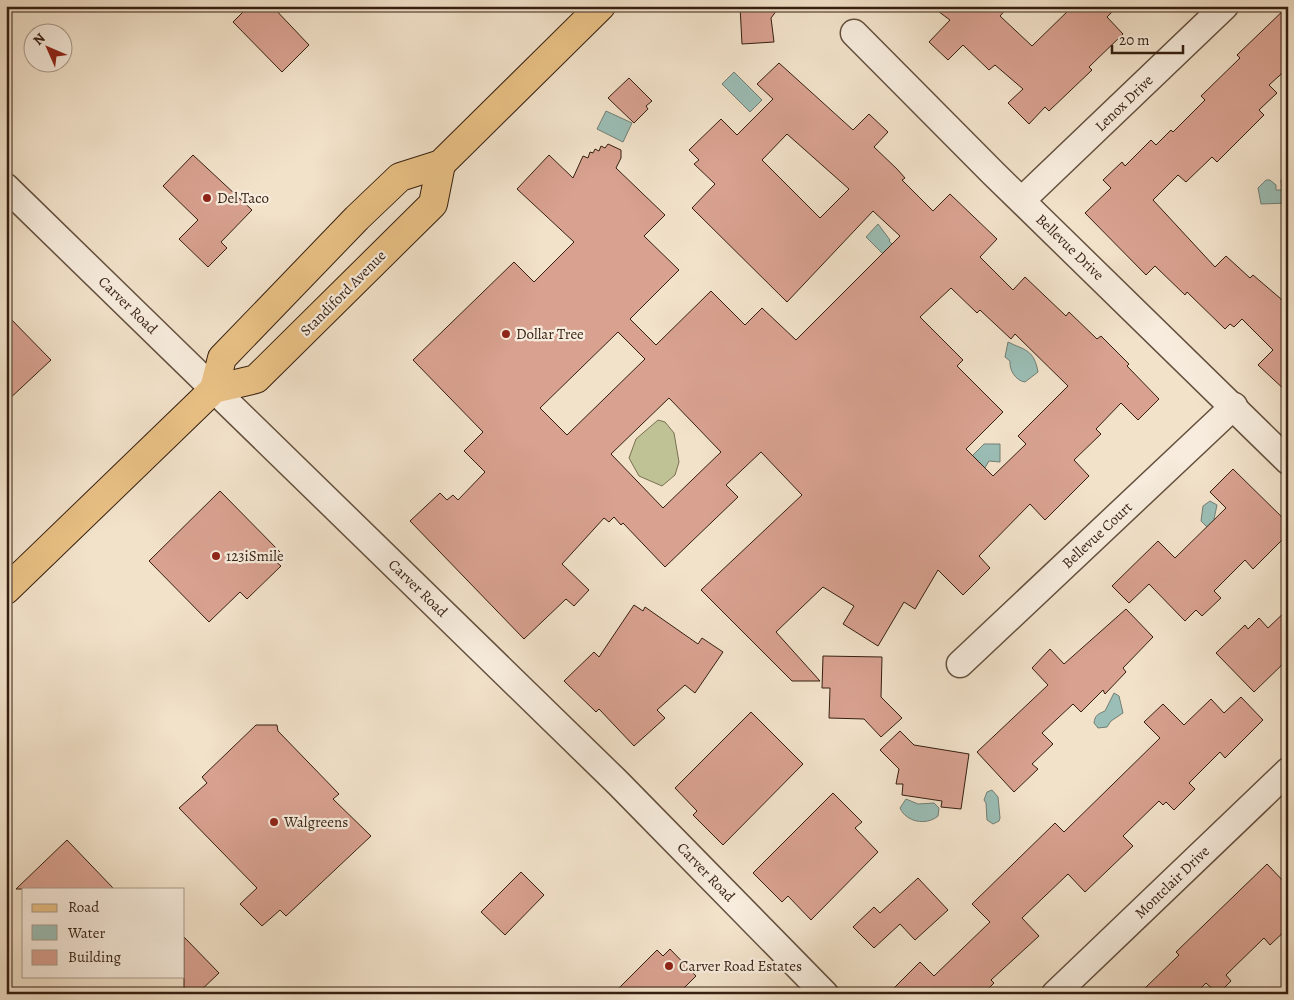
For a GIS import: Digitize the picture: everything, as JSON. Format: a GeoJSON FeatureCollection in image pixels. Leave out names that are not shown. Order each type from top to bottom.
{"type":"FeatureCollection","features":[{"type":"Feature","properties":{"kind":"main road"},"geometry":{"type":"LineString","coordinates":[[214,390],[222,358],[357,218],[400,176],[441,164],[601,6]]}},
{"type":"Feature","properties":{"kind":"main road","name":"Standiford Avenue"},"geometry":{"type":"LineString","coordinates":[[6,590],[214,390],[256,379],[433,204],[441,164]]}},
{"type":"Feature","properties":{"kind":"street","name":"Lenox Drive"},"geometry":{"type":"LineString","coordinates":[[1022,200],[1225,6]]}},
{"type":"Feature","properties":{"kind":"street","name":"Bellevue Drive"},"geometry":{"type":"LineString","coordinates":[[854,33],[1288,461]]}},
{"type":"Feature","properties":{"kind":"street","name":"Carver Road"},"geometry":{"type":"LineString","coordinates":[[6,187],[618,783],[825,994]]}},
{"type":"Feature","properties":{"kind":"street","name":"Bellevue Court"},"geometry":{"type":"LineString","coordinates":[[960,664],[1234,406]]}},
{"type":"Feature","properties":{"kind":"street","name":"Montclair Drive"},"geometry":{"type":"LineString","coordinates":[[1055,994],[1288,771]]}},
{"type":"Feature","properties":{"kind":"green space"},"geometry":{"type":"Polygon","coordinates":[[[658,420],[665,422],[674,433],[679,462],[675,475],[662,486],[639,476],[629,458],[636,439],[658,420]]]}},
{"type":"Feature","properties":{"kind":"water"},"geometry":{"type":"Polygon","coordinates":[[[734,72],[762,100],[750,112],[722,84],[734,72]]]}},
{"type":"Feature","properties":{"kind":"water"},"geometry":{"type":"Polygon","coordinates":[[[606,111],[632,123],[623,142],[597,129],[606,111]]]}},
{"type":"Feature","properties":{"kind":"water"},"geometry":{"type":"Polygon","coordinates":[[[1288,178],[1288,203],[1261,204],[1258,188],[1266,180],[1270,180],[1276,185],[1276,190],[1282,190],[1281,180],[1288,178]]]}},
{"type":"Feature","properties":{"kind":"water"},"geometry":{"type":"Polygon","coordinates":[[[878,224],[889,241],[902,254],[893,264],[866,237],[878,224]]]}},
{"type":"Feature","properties":{"kind":"water"},"geometry":{"type":"Polygon","coordinates":[[[1008,342],[1028,351],[1034,359],[1038,372],[1025,382],[1019,380],[1014,374],[1010,361],[1005,357],[1008,342]]]}},
{"type":"Feature","properties":{"kind":"water"},"geometry":{"type":"Polygon","coordinates":[[[984,444],[1000,444],[1000,462],[989,461],[983,471],[966,462],[984,444]]]}},
{"type":"Feature","properties":{"kind":"water"},"geometry":{"type":"Polygon","coordinates":[[[1210,501],[1217,505],[1214,519],[1218,524],[1208,528],[1201,521],[1203,506],[1210,501]]]}},
{"type":"Feature","properties":{"kind":"water"},"geometry":{"type":"Polygon","coordinates":[[[1114,693],[1119,696],[1123,713],[1111,721],[1107,727],[1098,728],[1094,723],[1095,718],[1105,711],[1114,693]]]}},
{"type":"Feature","properties":{"kind":"water"},"geometry":{"type":"Polygon","coordinates":[[[992,790],[998,797],[1000,818],[999,821],[993,824],[987,820],[986,803],[984,800],[987,792],[992,790]]]}},
{"type":"Feature","properties":{"kind":"water"},"geometry":{"type":"Polygon","coordinates":[[[906,799],[918,804],[934,803],[939,808],[938,816],[922,822],[907,817],[900,808],[906,799]]]}},
{"type":"Feature","properties":{"kind":"building"},"geometry":{"type":"Polygon","coordinates":[[[249,6],[272,6],[309,45],[282,72],[233,22],[249,6]]]}},
{"type":"Feature","properties":{"kind":"building"},"geometry":{"type":"Polygon","coordinates":[[[740,6],[780,6],[771,18],[774,42],[742,44],[740,6]]]}},
{"type":"Feature","properties":{"kind":"building"},"geometry":{"type":"Polygon","coordinates":[[[931,6],[1009,6],[1000,16],[1032,46],[1073,6],[1118,6],[1107,17],[1123,34],[1089,67],[1092,70],[1049,111],[1045,107],[1029,124],[1008,103],[1023,89],[995,65],[989,70],[963,45],[948,60],[929,42],[950,20],[931,6]]]}},
{"type":"Feature","properties":{"kind":"building"},"geometry":{"type":"Polygon","coordinates":[[[1288,6],[1288,68],[1269,85],[1277,93],[1259,110],[1264,115],[1217,162],[1212,157],[1186,182],[1178,175],[1153,200],[1215,267],[1226,256],[1250,278],[1253,275],[1288,305],[1288,393],[1258,365],[1273,350],[1242,319],[1234,327],[1230,324],[1225,329],[1187,292],[1185,295],[1155,266],[1146,275],[1085,213],[1111,188],[1103,180],[1122,162],[1125,166],[1151,140],[1156,145],[1171,130],[1173,132],[1205,100],[1201,96],[1240,58],[1237,55],[1288,6]]]}},
{"type":"Feature","properties":{"kind":"building"},"geometry":{"type":"Polygon","coordinates":[[[779,63],[853,130],[869,114],[888,132],[874,147],[897,169],[905,178],[902,180],[933,211],[950,194],[997,239],[980,257],[1013,290],[1025,277],[1066,316],[1069,312],[1097,339],[1101,336],[1129,364],[1127,366],[1159,399],[1138,420],[1121,403],[1096,429],[1101,434],[1074,460],[1089,476],[1045,520],[1030,504],[979,556],[990,568],[963,595],[938,570],[915,609],[904,602],[878,646],[843,624],[854,606],[823,587],[776,632],[820,681],[792,681],[701,590],[802,495],[761,452],[726,485],[738,497],[665,567],[623,523],[621,525],[614,517],[609,522],[604,518],[562,564],[589,590],[574,606],[566,599],[524,639],[410,521],[440,493],[447,500],[453,495],[458,500],[485,472],[464,451],[483,432],[413,360],[514,262],[534,282],[574,242],[517,189],[549,155],[573,178],[583,156],[588,158],[590,152],[593,153],[595,149],[599,151],[601,146],[605,148],[608,144],[621,150],[621,158],[616,168],[665,215],[644,236],[679,270],[630,319],[656,345],[711,291],[745,325],[762,308],[796,340],[900,236],[873,211],[787,302],[692,208],[715,184],[694,164],[699,160],[689,150],[721,119],[737,135],[773,99],[757,84],[779,63]],[[787,134],[762,160],[820,218],[849,189],[787,134]],[[951,288],[920,317],[963,360],[957,366],[1003,412],[966,449],[993,476],[1026,444],[1018,436],[1068,386],[1015,334],[1011,339],[980,310],[977,313],[951,288]],[[618,332],[540,408],[567,435],[645,359],[618,332]],[[669,398],[611,454],[663,508],[721,452],[669,398]]]}},
{"type":"Feature","properties":{"kind":"building"},"geometry":{"type":"Polygon","coordinates":[[[629,78],[652,101],[646,106],[648,109],[634,123],[608,98],[629,78]]]}},
{"type":"Feature","properties":{"kind":"building","name":"Del Taco"},"geometry":{"type":"Polygon","coordinates":[[[193,155],[252,210],[221,242],[227,248],[208,267],[179,239],[198,220],[163,186],[193,155]]]}},
{"type":"Feature","properties":{"kind":"building"},"geometry":{"type":"Polygon","coordinates":[[[6,314],[51,360],[6,402],[6,314]]]}},
{"type":"Feature","properties":{"kind":"building"},"geometry":{"type":"Polygon","coordinates":[[[1233,469],[1288,523],[1288,534],[1253,569],[1245,560],[1214,591],[1221,598],[1202,616],[1196,610],[1185,621],[1149,584],[1129,603],[1112,586],[1158,541],[1175,558],[1226,508],[1210,492],[1233,469]]]}},
{"type":"Feature","properties":{"kind":"building","name":"123iSmile"},"geometry":{"type":"Polygon","coordinates":[[[220,491],[281,553],[274,560],[281,566],[247,599],[240,592],[209,622],[149,561],[220,491]]]}},
{"type":"Feature","properties":{"kind":"building"},"geometry":{"type":"Polygon","coordinates":[[[634,605],[643,611],[645,607],[698,644],[702,638],[723,652],[695,693],[685,685],[657,710],[665,718],[634,746],[599,709],[596,712],[564,681],[594,652],[599,657],[634,605]]]}},
{"type":"Feature","properties":{"kind":"building"},"geometry":{"type":"Polygon","coordinates":[[[1126,609],[1153,637],[1123,668],[1126,672],[1105,694],[1103,690],[1081,712],[1073,704],[1042,733],[1053,744],[1032,764],[1038,769],[1014,792],[977,752],[1048,685],[1032,668],[1050,649],[1064,664],[1126,609]]]}},
{"type":"Feature","properties":{"kind":"building"},"geometry":{"type":"Polygon","coordinates":[[[1288,609],[1288,659],[1254,692],[1216,653],[1245,625],[1248,629],[1259,618],[1268,628],[1288,609]]]}},
{"type":"Feature","properties":{"kind":"building"},"geometry":{"type":"Polygon","coordinates":[[[823,656],[882,657],[881,697],[902,718],[881,737],[864,719],[829,718],[830,688],[822,688],[823,656]]]}},
{"type":"Feature","properties":{"kind":"building"},"geometry":{"type":"Polygon","coordinates":[[[1241,697],[1263,720],[1225,758],[1220,752],[1189,783],[1195,789],[1174,810],[1166,802],[1163,805],[1159,801],[1123,836],[1133,846],[1085,892],[1068,874],[1022,918],[1039,936],[991,980],[994,983],[983,994],[888,994],[920,962],[934,976],[990,922],[972,904],[1055,823],[1064,832],[1160,738],[1144,722],[1163,704],[1184,725],[1211,699],[1224,713],[1241,697]]]}},
{"type":"Feature","properties":{"kind":"building"},"geometry":{"type":"Polygon","coordinates":[[[751,712],[803,764],[723,845],[693,815],[697,811],[675,788],[751,712]]]}},
{"type":"Feature","properties":{"kind":"building","name":"Walgreens"},"geometry":{"type":"Polygon","coordinates":[[[256,725],[277,725],[278,731],[339,794],[333,799],[371,836],[286,916],[280,910],[262,926],[240,904],[257,888],[179,808],[207,783],[202,777],[256,725]]]}},
{"type":"Feature","properties":{"kind":"building"},"geometry":{"type":"Polygon","coordinates":[[[900,731],[914,745],[969,754],[961,809],[941,807],[942,801],[902,795],[903,784],[896,784],[899,769],[880,750],[900,731]]]}},
{"type":"Feature","properties":{"kind":"building"},"geometry":{"type":"Polygon","coordinates":[[[833,793],[862,822],[855,828],[878,852],[811,920],[788,896],[782,902],[753,873],[833,793]]]}},
{"type":"Feature","properties":{"kind":"building"},"geometry":{"type":"Polygon","coordinates":[[[67,840],[113,888],[22,888],[16,889],[67,840]]]}},
{"type":"Feature","properties":{"kind":"building"},"geometry":{"type":"Polygon","coordinates":[[[1267,864],[1288,886],[1288,928],[1270,945],[1264,938],[1226,975],[1231,981],[1218,994],[1206,983],[1195,994],[1139,994],[1179,955],[1176,952],[1267,864]]]}},
{"type":"Feature","properties":{"kind":"building"},"geometry":{"type":"Polygon","coordinates":[[[521,872],[544,895],[505,935],[481,912],[521,872]]]}},
{"type":"Feature","properties":{"kind":"building"},"geometry":{"type":"Polygon","coordinates":[[[918,878],[948,910],[915,940],[900,924],[874,948],[853,927],[874,907],[880,913],[918,878]]]}},
{"type":"Feature","properties":{"kind":"building"},"geometry":{"type":"Polygon","coordinates":[[[185,938],[219,973],[197,994],[184,994],[185,938]]]}},
{"type":"Feature","properties":{"kind":"building","name":"Carver Road Estates"},"geometry":{"type":"Polygon","coordinates":[[[670,949],[696,976],[678,994],[613,994],[657,950],[663,956],[670,949]]]}},
{"type":"Feature","properties":{"kind":"place","name":"Del Taco"},"geometry":{"type":"Point","coordinates":[207,198]}},
{"type":"Feature","properties":{"kind":"place","name":"Dollar Tree"},"geometry":{"type":"Point","coordinates":[506,334]}},
{"type":"Feature","properties":{"kind":"place","name":"123iSmile"},"geometry":{"type":"Point","coordinates":[216,556]}},
{"type":"Feature","properties":{"kind":"place","name":"Walgreens"},"geometry":{"type":"Point","coordinates":[274,822]}},
{"type":"Feature","properties":{"kind":"place","name":"Carver Road Estates"},"geometry":{"type":"Point","coordinates":[669,966]}}]}
